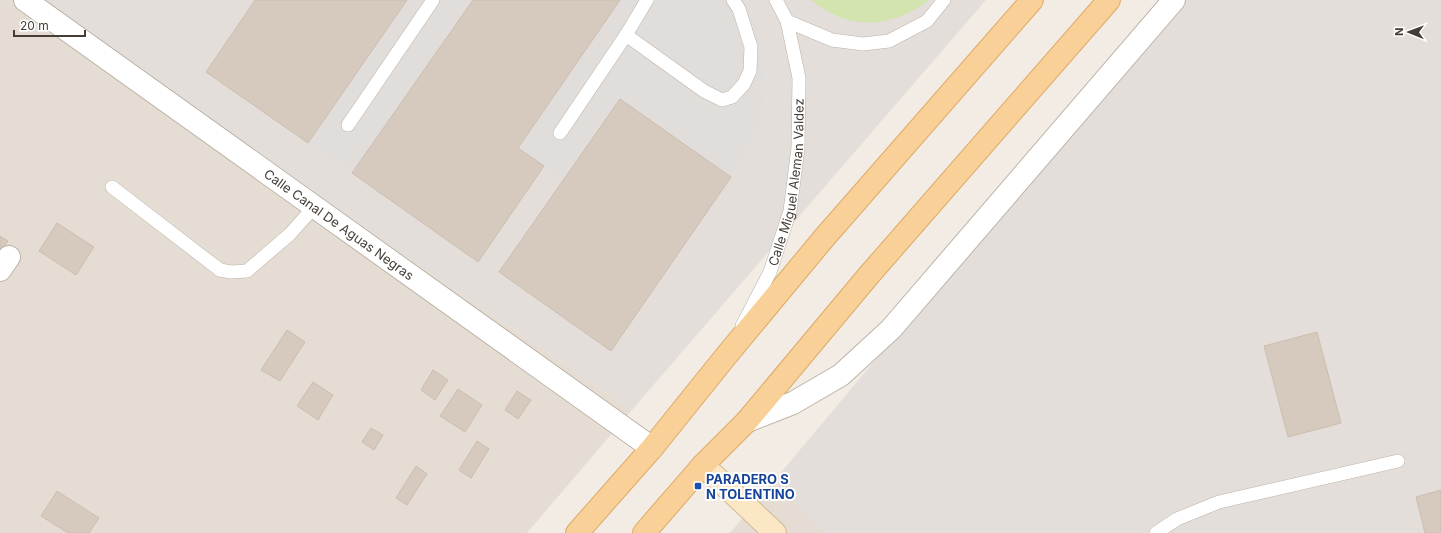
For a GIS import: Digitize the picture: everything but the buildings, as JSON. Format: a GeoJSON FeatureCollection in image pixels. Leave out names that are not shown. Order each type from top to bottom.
{"type":"FeatureCollection","features":[{"type":"Feature","properties":{"kind":"main road"},"geometry":{"type":"LineString","coordinates":[[577,533],[652,448],[824,238],[1032,0]]}},
{"type":"Feature","properties":{"kind":"main road"},"geometry":{"type":"LineString","coordinates":[[644,533],[703,466],[747,421],[868,275],[1109,0]]}},
{"type":"Feature","properties":{"kind":"main road"},"geometry":{"type":"LineString","coordinates":[[703,466],[775,533]]}},
{"type":"Feature","properties":{"kind":"street","name":"Calle Canal De Aguas Negras"},"geometry":{"type":"LineString","coordinates":[[26,0],[652,448]]}},
{"type":"Feature","properties":{"kind":"street"},"geometry":{"type":"LineString","coordinates":[[747,421],[793,403],[841,376],[891,329],[1174,0]]}},
{"type":"Feature","properties":{"kind":"lane"},"geometry":{"type":"LineString","coordinates":[[348,125],[434,0]]}},
{"type":"Feature","properties":{"kind":"lane"},"geometry":{"type":"LineString","coordinates":[[560,133],[626,35],[647,0]]}},
{"type":"Feature","properties":{"kind":"lane"},"geometry":{"type":"LineString","coordinates":[[626,35],[704,91],[722,100],[732,97],[744,84],[750,71],[751,47],[739,9],[733,0]]}},
{"type":"Feature","properties":{"kind":"lane","name":"Calle Miguel Aleman Valdez"},"geometry":{"type":"LineString","coordinates":[[726,356],[770,272],[790,211],[798,148],[799,78],[787,21],[776,0]]}},
{"type":"Feature","properties":{"kind":"lane"},"geometry":{"type":"LineString","coordinates":[[787,21],[832,40],[863,44],[889,41],[927,21],[944,0]]}},
{"type":"Feature","properties":{"kind":"lane"},"geometry":{"type":"LineString","coordinates":[[112,187],[220,270],[231,272],[247,271],[290,234],[314,207]]}},
{"type":"Feature","properties":{"kind":"lane"},"geometry":{"type":"LineString","coordinates":[[1156,533],[1177,519],[1219,502],[1398,461]]}},
{"type":"Feature","properties":{"kind":"shaded area"},"geometry":{"type":"Polygon","coordinates":[[[0,0],[26,0],[632,410],[527,533],[0,533],[0,0]]]}},
{"type":"Feature","properties":{"kind":"shaded area"},"geometry":{"type":"Polygon","coordinates":[[[26,0],[986,0],[632,410],[26,0]]]}},
{"type":"Feature","properties":{"kind":"shaded area"},"geometry":{"type":"Polygon","coordinates":[[[407,0],[473,0],[352,173],[308,143],[407,0]]]}},
{"type":"Feature","properties":{"kind":"shaded area"},"geometry":{"type":"Polygon","coordinates":[[[620,0],[743,0],[757,29],[765,80],[763,118],[731,177],[620,99],[564,180],[518,148],[620,0]]]}},
{"type":"Feature","properties":{"kind":"shaded area"},"geometry":{"type":"Polygon","coordinates":[[[1177,0],[1441,0],[1441,533],[827,533],[773,482],[1177,0]]]}},
{"type":"Feature","properties":{"kind":"shaded area"},"geometry":{"type":"Polygon","coordinates":[[[773,482],[827,533],[730,533],[773,482]]]}},
{"type":"Feature","properties":{"kind":"green space"},"geometry":{"type":"Polygon","coordinates":[[[811,0],[929,0],[915,10],[900,17],[885,21],[870,22],[855,21],[840,17],[825,10],[811,0]]]}},
{"type":"Feature","properties":{"kind":"place","name":"PARADERO S N TOLENTINO"},"geometry":{"type":"Point","coordinates":[698,486]}}]}
